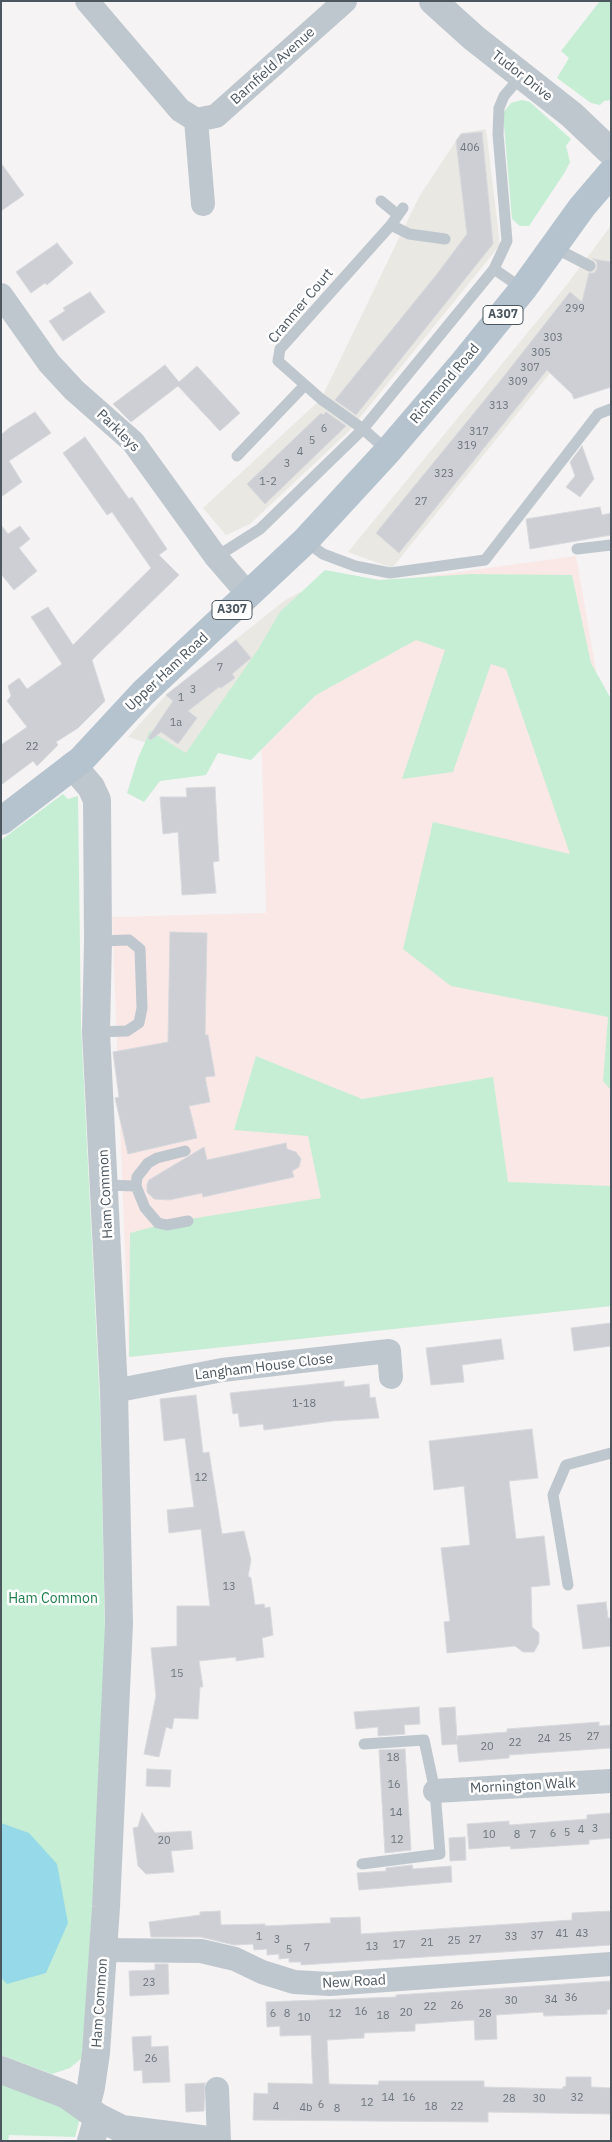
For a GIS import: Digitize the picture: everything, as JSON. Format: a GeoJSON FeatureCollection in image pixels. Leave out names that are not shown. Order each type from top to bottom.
{"type":"FeatureCollection","features":[{"type":"Feature","properties":{"kind":"main road","name":"Richmond Road"},"geometry":{"type":"LineString","coordinates":[[388,451],[523,289],[582,207],[611,172]]}},
{"type":"Feature","properties":{"kind":"main road","name":"Upper Ham Road"},"geometry":{"type":"LineString","coordinates":[[2,819],[73,766],[128,708],[305,541],[388,451]]}},
{"type":"Feature","properties":{"kind":"street"},"geometry":{"type":"LineString","coordinates":[[87,1],[180,110],[196,120],[203,204]]}},
{"type":"Feature","properties":{"kind":"street","name":"Barnfield Avenue"},"geometry":{"type":"LineString","coordinates":[[196,120],[216,116],[345,1]]}},
{"type":"Feature","properties":{"kind":"street","name":"Tudor Drive"},"geometry":{"type":"LineString","coordinates":[[433,1],[521,76],[572,115],[611,152]]}},
{"type":"Feature","properties":{"kind":"street","name":"Parkleys"},"geometry":{"type":"LineString","coordinates":[[3,302],[49,363],[68,384],[133,442],[216,557],[248,594]]}},
{"type":"Feature","properties":{"kind":"street","name":"Ham Common"},"geometry":{"type":"LineString","coordinates":[[73,766],[91,787],[97,800],[98,941],[96,1032],[106,1185],[114,1391],[119,1624],[114,1760],[103,1950],[96,2053],[91,2087],[92,2122]]}},
{"type":"Feature","properties":{"kind":"street","name":"Langham House Close"},"geometry":{"type":"LineString","coordinates":[[114,1391],[222,1370],[390,1352],[392,1377]]}},
{"type":"Feature","properties":{"kind":"street","name":"Mornington Walk"},"geometry":{"type":"LineString","coordinates":[[435,1791],[611,1781]]}},
{"type":"Feature","properties":{"kind":"street","name":"New Road"},"geometry":{"type":"LineString","coordinates":[[103,1950],[202,1951],[235,1960],[262,1972],[294,1982],[330,1984],[611,1964]]}},
{"type":"Feature","properties":{"kind":"street"},"geometry":{"type":"LineString","coordinates":[[1,2070],[56,2090],[92,2122],[133,2131],[218,2141],[217,2089]]}},
{"type":"Feature","properties":{"kind":"lane"},"geometry":{"type":"LineString","coordinates":[[216,557],[260,529],[363,429],[494,269],[507,241],[498,134],[499,108],[504,96],[521,76]]}},
{"type":"Feature","properties":{"kind":"lane","name":"Cranmer Court"},"geometry":{"type":"LineString","coordinates":[[381,201],[401,211],[280,349],[278,361],[388,451]]}},
{"type":"Feature","properties":{"kind":"lane"},"geometry":{"type":"LineString","coordinates":[[390,225],[409,234],[445,239]]}},
{"type":"Feature","properties":{"kind":"lane"},"geometry":{"type":"LineString","coordinates":[[553,247],[590,266]]}},
{"type":"Feature","properties":{"kind":"lane"},"geometry":{"type":"LineString","coordinates":[[494,269],[523,289]]}},
{"type":"Feature","properties":{"kind":"lane"},"geometry":{"type":"LineString","coordinates":[[237,456],[305,385]]}},
{"type":"Feature","properties":{"kind":"lane"},"geometry":{"type":"LineString","coordinates":[[305,541],[323,554],[356,566],[390,573],[485,560],[598,414],[611,409]]}},
{"type":"Feature","properties":{"kind":"lane"},"geometry":{"type":"LineString","coordinates":[[577,549],[611,545]]}},
{"type":"Feature","properties":{"kind":"lane"},"geometry":{"type":"LineString","coordinates":[[96,1032],[127,1031],[139,1023],[142,1008],[140,949],[129,940],[98,941]]}},
{"type":"Feature","properties":{"kind":"lane"},"geometry":{"type":"LineString","coordinates":[[186,1151],[157,1158],[148,1163],[137,1177],[136,1186],[145,1208],[158,1223],[167,1225],[188,1221]]}},
{"type":"Feature","properties":{"kind":"lane"},"geometry":{"type":"LineString","coordinates":[[106,1185],[136,1186]]}},
{"type":"Feature","properties":{"kind":"lane"},"geometry":{"type":"LineString","coordinates":[[568,1585],[553,1495],[566,1465],[611,1453]]}},
{"type":"Feature","properties":{"kind":"lane"},"geometry":{"type":"LineString","coordinates":[[362,1864],[440,1854],[435,1791],[424,1740],[364,1744]]}},
{"type":"Feature","properties":{"kind":"shaded area"},"geometry":{"type":"Polygon","coordinates":[[[486,129],[500,245],[349,431],[250,524],[226,535],[203,508],[321,399],[419,197],[461,133],[486,129]]]}},
{"type":"Feature","properties":{"kind":"shaded area"},"geometry":{"type":"Polygon","coordinates":[[[610,227],[611,343],[597,315],[392,568],[348,552],[565,287],[610,227]]]}},
{"type":"Feature","properties":{"kind":"shaded area"},"geometry":{"type":"Polygon","coordinates":[[[576,556],[611,757],[611,1306],[129,1357],[112,917],[266,913],[262,756],[242,678],[332,574],[392,581],[576,556]]]}},
{"type":"Feature","properties":{"kind":"shaded area"},"geometry":{"type":"Polygon","coordinates":[[[300,592],[308,598],[188,755],[128,737],[166,695],[284,601],[300,592]]]}},
{"type":"Feature","properties":{"kind":"green space"},"geometry":{"type":"Polygon","coordinates":[[[600,1],[611,1],[611,100],[604,101],[600,105],[591,103],[557,78],[569,58],[561,51],[600,1]]]}},
{"type":"Feature","properties":{"kind":"green space"},"geometry":{"type":"Polygon","coordinates":[[[522,100],[530,102],[571,139],[566,146],[570,162],[529,226],[520,226],[512,219],[503,113],[511,103],[522,100]]]}},
{"type":"Feature","properties":{"kind":"green space"},"geometry":{"type":"Polygon","coordinates":[[[325,570],[379,580],[471,574],[572,575],[591,663],[611,699],[611,1090],[603,1081],[608,1017],[451,986],[403,949],[433,822],[570,854],[506,669],[491,664],[453,772],[402,779],[445,650],[416,640],[316,695],[251,760],[218,753],[206,775],[160,781],[144,802],[127,793],[138,758],[150,731],[186,753],[257,651],[280,612],[325,570]]]}},
{"type":"Feature","properties":{"kind":"green space","name":"Ham Common"},"geometry":{"type":"Polygon","coordinates":[[[63,794],[68,799],[78,796],[81,1025],[100,1405],[106,1679],[83,2057],[70,2068],[52,2074],[1,2055],[1,840],[63,794]]]}},
{"type":"Feature","properties":{"kind":"green space"},"geometry":{"type":"Polygon","coordinates":[[[256,1056],[362,1099],[493,1077],[508,1182],[611,1186],[611,1306],[129,1357],[130,1233],[171,1222],[321,1198],[308,1136],[234,1130],[256,1056]]]}},
{"type":"Feature","properties":{"kind":"green space"},"geometry":{"type":"Polygon","coordinates":[[[1,2076],[72,2109],[80,2118],[75,2137],[9,2135],[8,2141],[1,2141],[1,2076]]]}},
{"type":"Feature","properties":{"kind":"water"},"geometry":{"type":"Polygon","coordinates":[[[1,1823],[29,1833],[57,1864],[68,1923],[46,1973],[7,1984],[1,1978],[1,1823]]]}},
{"type":"Feature","properties":{"kind":"building"},"geometry":{"type":"Polygon","coordinates":[[[482,132],[493,244],[356,415],[335,400],[467,234],[456,141],[461,134],[482,132]]]}},
{"type":"Feature","properties":{"kind":"building"},"geometry":{"type":"Polygon","coordinates":[[[1,163],[24,195],[1,211],[1,163]]]}},
{"type":"Feature","properties":{"kind":"building"},"geometry":{"type":"Polygon","coordinates":[[[57,243],[73,263],[47,285],[45,283],[31,293],[16,272],[57,243]]]}},
{"type":"Feature","properties":{"kind":"building"},"geometry":{"type":"Polygon","coordinates":[[[593,259],[611,262],[611,387],[574,399],[572,394],[547,370],[399,553],[376,533],[570,292],[582,302],[589,273],[594,273],[597,269],[597,262],[593,259]]]}},
{"type":"Feature","properties":{"kind":"building"},"geometry":{"type":"Polygon","coordinates":[[[90,292],[105,312],[63,341],[49,321],[65,311],[63,308],[90,292]]]}},
{"type":"Feature","properties":{"kind":"building"},"geometry":{"type":"Polygon","coordinates":[[[165,365],[179,382],[197,366],[240,413],[220,431],[178,386],[131,422],[113,404],[165,365]]]}},
{"type":"Feature","properties":{"kind":"building"},"geometry":{"type":"Polygon","coordinates":[[[35,412],[51,433],[9,461],[22,482],[1,497],[1,435],[35,412]]]}},
{"type":"Feature","properties":{"kind":"building"},"geometry":{"type":"Polygon","coordinates":[[[326,412],[346,426],[265,504],[247,484],[321,413],[323,415],[326,412]]]}},
{"type":"Feature","properties":{"kind":"building"},"geometry":{"type":"Polygon","coordinates":[[[85,437],[129,499],[132,497],[167,549],[159,555],[179,575],[92,660],[105,701],[78,728],[56,742],[58,745],[37,766],[33,761],[1,785],[1,745],[27,727],[7,701],[11,696],[8,686],[19,678],[27,689],[62,664],[31,617],[48,607],[73,645],[151,568],[112,512],[107,515],[63,453],[85,437]]]}},
{"type":"Feature","properties":{"kind":"building"},"geometry":{"type":"Polygon","coordinates":[[[582,446],[594,479],[580,497],[566,487],[575,476],[570,462],[582,446]]]}},
{"type":"Feature","properties":{"kind":"building"},"geometry":{"type":"Polygon","coordinates":[[[600,507],[602,515],[611,513],[611,535],[530,549],[526,519],[600,507]]]}},
{"type":"Feature","properties":{"kind":"building"},"geometry":{"type":"Polygon","coordinates":[[[1,525],[8,534],[20,526],[30,539],[19,548],[37,571],[14,590],[1,574],[1,525]]]}},
{"type":"Feature","properties":{"kind":"building"},"geometry":{"type":"Polygon","coordinates":[[[236,640],[251,658],[232,674],[235,678],[221,688],[219,687],[188,711],[197,718],[178,744],[161,732],[151,740],[148,738],[173,701],[166,695],[236,640]]]}},
{"type":"Feature","properties":{"kind":"building"},"geometry":{"type":"Polygon","coordinates":[[[215,787],[219,861],[213,862],[216,893],[182,895],[178,832],[163,834],[160,797],[187,797],[186,788],[215,787]]]}},
{"type":"Feature","properties":{"kind":"building"},"geometry":{"type":"Polygon","coordinates":[[[170,932],[207,933],[205,1035],[208,1035],[215,1076],[205,1077],[210,1102],[189,1106],[197,1138],[128,1154],[115,1098],[119,1097],[113,1052],[168,1042],[170,932]]]}},
{"type":"Feature","properties":{"kind":"building"},"geometry":{"type":"Polygon","coordinates":[[[286,1143],[287,1149],[296,1152],[301,1159],[299,1167],[292,1171],[294,1177],[203,1197],[202,1193],[169,1200],[154,1199],[147,1192],[149,1180],[204,1147],[207,1160],[286,1143]]]}},
{"type":"Feature","properties":{"kind":"building"},"geometry":{"type":"Polygon","coordinates":[[[611,1323],[611,1346],[574,1351],[571,1328],[611,1323]]]}},
{"type":"Feature","properties":{"kind":"building"},"geometry":{"type":"Polygon","coordinates":[[[501,1339],[504,1359],[462,1365],[464,1382],[431,1385],[426,1348],[501,1339]]]}},
{"type":"Feature","properties":{"kind":"building"},"geometry":{"type":"Polygon","coordinates":[[[344,1381],[344,1387],[369,1384],[370,1398],[375,1397],[379,1418],[332,1421],[264,1430],[263,1424],[240,1427],[238,1413],[233,1414],[230,1393],[344,1381]]]}},
{"type":"Feature","properties":{"kind":"building"},"geometry":{"type":"Polygon","coordinates":[[[196,1395],[203,1453],[209,1452],[222,1534],[244,1531],[251,1560],[248,1576],[251,1578],[255,1605],[264,1604],[265,1608],[270,1607],[273,1635],[262,1638],[264,1657],[236,1661],[236,1657],[199,1661],[203,1687],[200,1687],[198,1719],[174,1718],[172,1729],[166,1727],[159,1757],[144,1754],[156,1696],[151,1648],[177,1646],[177,1606],[210,1606],[201,1529],[169,1533],[167,1510],[194,1507],[185,1438],[164,1441],[160,1399],[196,1395]]]}},
{"type":"Feature","properties":{"kind":"building"},"geometry":{"type":"Polygon","coordinates":[[[532,1429],[538,1478],[509,1481],[516,1539],[544,1536],[550,1585],[531,1587],[532,1627],[539,1633],[539,1643],[534,1652],[523,1652],[515,1646],[447,1653],[444,1622],[450,1621],[441,1548],[470,1545],[464,1486],[434,1490],[429,1441],[532,1429]]]}},
{"type":"Feature","properties":{"kind":"building"},"geometry":{"type":"Polygon","coordinates":[[[606,1602],[608,1618],[611,1618],[611,1646],[583,1649],[577,1605],[606,1602]]]}},
{"type":"Feature","properties":{"kind":"building"},"geometry":{"type":"Polygon","coordinates":[[[419,1707],[420,1724],[404,1725],[405,1734],[378,1736],[378,1727],[356,1729],[354,1712],[419,1707]]]}},
{"type":"Feature","properties":{"kind":"building"},"geometry":{"type":"Polygon","coordinates":[[[455,1707],[457,1740],[457,1736],[507,1732],[507,1729],[599,1722],[599,1726],[611,1725],[611,1748],[509,1755],[509,1758],[459,1762],[457,1744],[442,1745],[439,1708],[455,1707]]]}},
{"type":"Feature","properties":{"kind":"building"},"geometry":{"type":"Polygon","coordinates":[[[405,1749],[411,1850],[385,1853],[379,1750],[405,1749]]]}},
{"type":"Feature","properties":{"kind":"building"},"geometry":{"type":"Polygon","coordinates":[[[147,1769],[171,1770],[170,1787],[146,1786],[147,1769]]]}},
{"type":"Feature","properties":{"kind":"building"},"geometry":{"type":"Polygon","coordinates":[[[142,1813],[155,1833],[191,1831],[193,1849],[171,1851],[174,1872],[146,1874],[138,1866],[133,1828],[138,1827],[142,1813]]]}},
{"type":"Feature","properties":{"kind":"building"},"geometry":{"type":"Polygon","coordinates":[[[611,1813],[611,1838],[589,1840],[589,1844],[511,1849],[510,1846],[469,1849],[467,1824],[509,1821],[509,1825],[524,1824],[587,1819],[587,1815],[611,1813]]]}},
{"type":"Feature","properties":{"kind":"building"},"geometry":{"type":"Polygon","coordinates":[[[465,1837],[466,1860],[450,1861],[449,1838],[465,1837]]]}},
{"type":"Feature","properties":{"kind":"building"},"geometry":{"type":"Polygon","coordinates":[[[412,1865],[413,1869],[451,1866],[452,1882],[359,1890],[357,1873],[386,1871],[386,1868],[412,1865]]]}},
{"type":"Feature","properties":{"kind":"building"},"geometry":{"type":"Polygon","coordinates":[[[220,1911],[221,1925],[265,1924],[265,1926],[331,1923],[330,1918],[360,1917],[361,1934],[572,1920],[572,1913],[611,1911],[611,1945],[301,1965],[301,1962],[289,1962],[289,1958],[279,1959],[279,1954],[267,1955],[267,1949],[254,1950],[253,1944],[234,1945],[201,1937],[151,1937],[149,1922],[200,1915],[200,1912],[220,1911]]]}},
{"type":"Feature","properties":{"kind":"building"},"geometry":{"type":"Polygon","coordinates":[[[155,1964],[168,1964],[169,1994],[130,1996],[129,1971],[155,1970],[155,1964]]]}},
{"type":"Feature","properties":{"kind":"building"},"geometry":{"type":"Polygon","coordinates":[[[611,1981],[611,2009],[607,2010],[607,2014],[544,2016],[543,2012],[496,2015],[497,2039],[475,2040],[474,2020],[415,2024],[415,2031],[364,2033],[364,2038],[327,2040],[329,2084],[378,2085],[379,2081],[484,2081],[484,2087],[563,2089],[566,2086],[566,2077],[591,2077],[591,2087],[611,2088],[611,2114],[488,2112],[488,2122],[253,2120],[254,2093],[268,2094],[268,2083],[313,2084],[311,2035],[280,2036],[280,2026],[267,2027],[266,2002],[396,1997],[396,1995],[611,1981]]]}},
{"type":"Feature","properties":{"kind":"building"},"geometry":{"type":"Polygon","coordinates":[[[151,2036],[151,2047],[168,2046],[170,2082],[143,2083],[142,2070],[134,2071],[132,2037],[151,2036]]]}},
{"type":"Feature","properties":{"kind":"building"},"geometry":{"type":"Polygon","coordinates":[[[205,2083],[204,2111],[186,2112],[185,2084],[205,2083]]]}}]}
